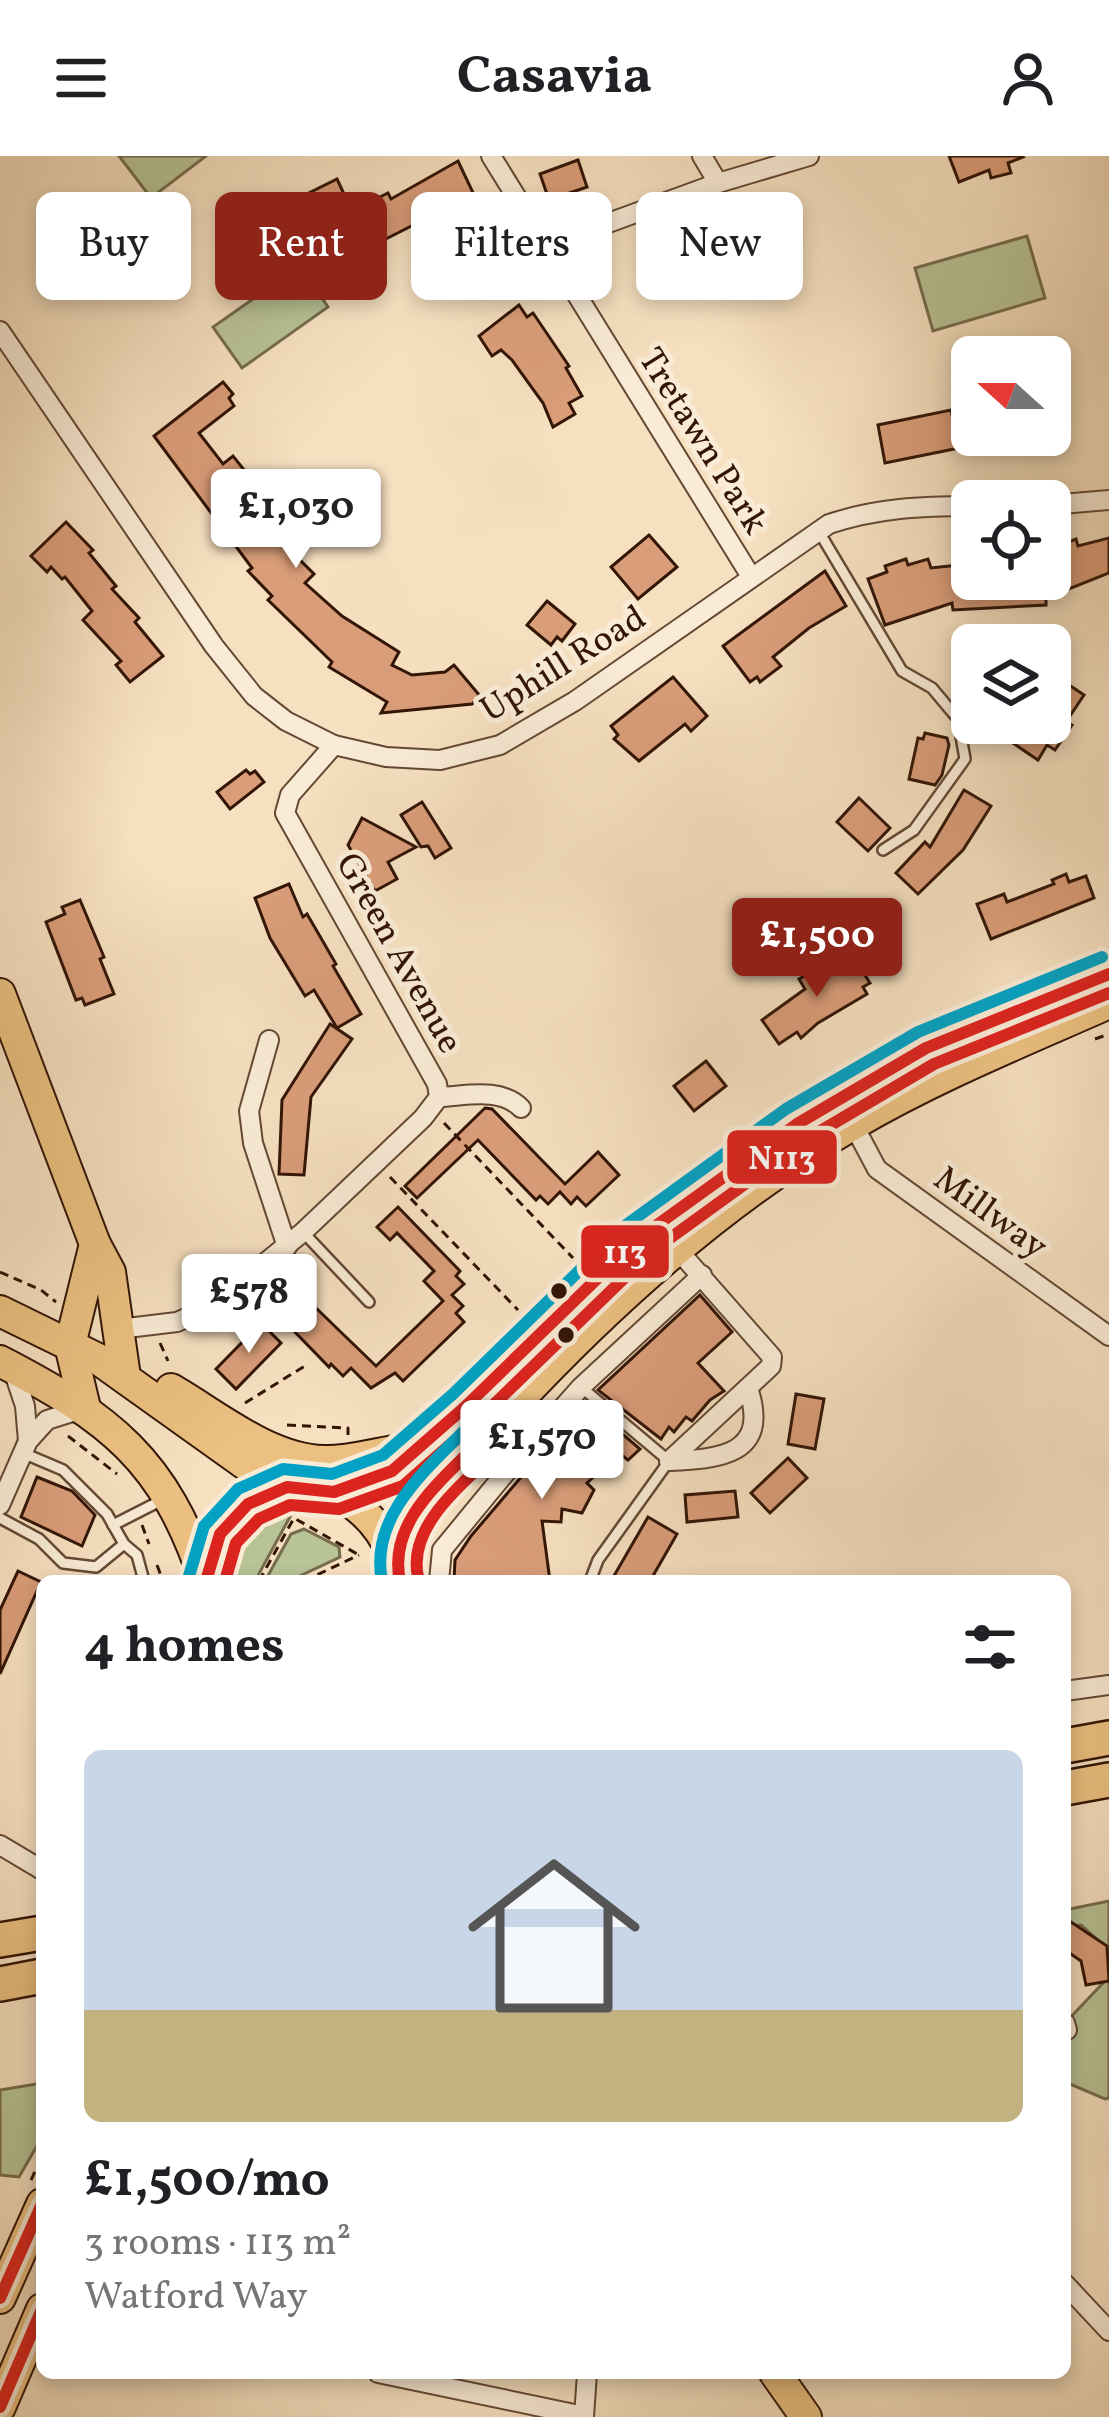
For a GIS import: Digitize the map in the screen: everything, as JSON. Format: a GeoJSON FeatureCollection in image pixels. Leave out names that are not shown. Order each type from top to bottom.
{"type":"FeatureCollection","features":[{"type":"Feature","properties":{"kind":"highway"},"geometry":{"type":"LineString","coordinates":[[1071,1745],[1109,1738]]}},
{"type":"Feature","properties":{"kind":"highway"},"geometry":{"type":"LineString","coordinates":[[1071,1787],[1109,1780]]}},
{"type":"Feature","properties":{"kind":"highway"},"geometry":{"type":"LineString","coordinates":[[0,1940],[36,1934]]}},
{"type":"Feature","properties":{"kind":"highway"},"geometry":{"type":"LineString","coordinates":[[0,1984],[36,1977]]}},
{"type":"Feature","properties":{"kind":"main road"},"geometry":{"type":"LineString","coordinates":[[334,1492],[392,1471],[639,1238],[797,1124],[926,1048],[1109,974]]}},
{"type":"Feature","properties":{"kind":"main road"},"geometry":{"type":"LineString","coordinates":[[0,994],[95,1244],[110,1272],[125,1377]]}},
{"type":"Feature","properties":{"kind":"main road"},"geometry":{"type":"LineString","coordinates":[[387,1562],[439,1486],[601,1316],[769,1178],[853,1124],[954,1072],[1109,1003]]}},
{"type":"Feature","properties":{"kind":"main road"},"geometry":{"type":"LineString","coordinates":[[85,1408],[70,1345],[95,1244]]}},
{"type":"Feature","properties":{"kind":"main road"},"geometry":{"type":"LineString","coordinates":[[0,1311],[125,1377],[245,1463],[287,1487],[334,1492],[357,1505],[382,1530],[387,1562]]}},
{"type":"Feature","properties":{"kind":"main road"},"geometry":{"type":"LineString","coordinates":[[6,1364],[85,1408],[120,1436],[169,1496],[190,1534],[204,1575]]}},
{"type":"Feature","properties":{"kind":"main road"},"geometry":{"type":"LineString","coordinates":[[125,1377],[158,1382],[267,1446],[294,1456],[319,1462],[384,1449],[418,1449]]}},
{"type":"Feature","properties":{"kind":"main road"},"geometry":{"type":"LineString","coordinates":[[208,1575],[220,1534],[235,1516],[261,1497],[287,1487]]}},
{"type":"Feature","properties":{"kind":"main road"},"geometry":{"type":"LineString","coordinates":[[0,2298],[36,2217]]}},
{"type":"Feature","properties":{"kind":"main road"},"geometry":{"type":"LineString","coordinates":[[1,2401],[36,2322]]}},
{"type":"Feature","properties":{"kind":"main road"},"geometry":{"type":"LineString","coordinates":[[779,2379],[806,2417]]}},
{"type":"Feature","properties":{"kind":"street","name":"Tretawn Park"},"geometry":{"type":"LineString","coordinates":[[491,156],[749,575]]}},
{"type":"Feature","properties":{"kind":"street"},"geometry":{"type":"LineString","coordinates":[[702,156],[718,183]]}},
{"type":"Feature","properties":{"kind":"street"},"geometry":{"type":"LineString","coordinates":[[612,222],[809,156]]}},
{"type":"Feature","properties":{"kind":"street","name":"Uphill Road"},"geometry":{"type":"LineString","coordinates":[[0,332],[214,646],[254,696],[286,721],[334,745],[386,757],[440,760],[500,745],[574,701],[818,529],[863,513],[951,506]]}},
{"type":"Feature","properties":{"kind":"street"},"geometry":{"type":"LineString","coordinates":[[1071,503],[1109,500]]}},
{"type":"Feature","properties":{"kind":"street","name":"Green Avenue"},"geometry":{"type":"LineString","coordinates":[[119,1329],[177,1322],[211,1307],[303,1232],[434,1102],[436,1084],[285,813],[290,795],[334,745]]}},
{"type":"Feature","properties":{"kind":"street"},"geometry":{"type":"LineString","coordinates":[[269,1040],[249,1112],[253,1143],[286,1247]]}},
{"type":"Feature","properties":{"kind":"street"},"geometry":{"type":"LineString","coordinates":[[434,1102],[498,1095],[511,1098],[520,1108]]}},
{"type":"Feature","properties":{"kind":"street","name":"Millway"},"geometry":{"type":"LineString","coordinates":[[853,1124],[877,1169],[1109,1336]]}},
{"type":"Feature","properties":{"kind":"street"},"geometry":{"type":"LineString","coordinates":[[669,1461],[771,1366],[772,1357],[678,1250]]}},
{"type":"Feature","properties":{"kind":"street"},"geometry":{"type":"LineString","coordinates":[[438,1575],[442,1550],[453,1534],[581,1387],[702,1275]]}},
{"type":"Feature","properties":{"kind":"street"},"geometry":{"type":"LineString","coordinates":[[6,1364],[26,1406],[26,1447]]}},
{"type":"Feature","properties":{"kind":"street"},"geometry":{"type":"LineString","coordinates":[[669,1461],[722,1459],[735,1451],[753,1422],[748,1388]]}},
{"type":"Feature","properties":{"kind":"street"},"geometry":{"type":"LineString","coordinates":[[0,1505],[26,1447],[47,1420],[85,1408]]}},
{"type":"Feature","properties":{"kind":"street"},"geometry":{"type":"LineString","coordinates":[[1071,1690],[1109,1685]]}},
{"type":"Feature","properties":{"kind":"street"},"geometry":{"type":"LineString","coordinates":[[0,1845],[36,1866]]}},
{"type":"Feature","properties":{"kind":"street"},"geometry":{"type":"LineString","coordinates":[[1071,2290],[1109,2331]]}},
{"type":"Feature","properties":{"kind":"street"},"geometry":{"type":"LineString","coordinates":[[406,2379],[584,2417],[587,2379]]}},
{"type":"Feature","properties":{"kind":"lane"},"geometry":{"type":"LineString","coordinates":[[818,529],[902,670],[932,688],[958,719],[964,759],[914,830],[883,850]]}},
{"type":"Feature","properties":{"kind":"lane"},"geometry":{"type":"LineString","coordinates":[[303,1232],[369,1302]]}},
{"type":"Feature","properties":{"kind":"lane"},"geometry":{"type":"LineString","coordinates":[[581,1387],[669,1461],[592,1575]]}},
{"type":"Feature","properties":{"kind":"lane"},"geometry":{"type":"LineString","coordinates":[[26,1447],[63,1470],[137,1555],[142,1575]]}},
{"type":"Feature","properties":{"kind":"lane"},"geometry":{"type":"LineString","coordinates":[[113,1525],[169,1496]]}},
{"type":"Feature","properties":{"kind":"lane"},"geometry":{"type":"LineString","coordinates":[[0,1518],[39,1539],[63,1563],[96,1567],[124,1544]]}},
{"type":"Feature","properties":{"kind":"path"},"geometry":{"type":"LineString","coordinates":[[1091,1040],[1109,1034]]}},
{"type":"Feature","properties":{"kind":"path"},"geometry":{"type":"LineString","coordinates":[[434,1102],[572,1258]]}},
{"type":"Feature","properties":{"kind":"path"},"geometry":{"type":"LineString","coordinates":[[376,1163],[518,1310]]}},
{"type":"Feature","properties":{"kind":"path"},"geometry":{"type":"LineString","coordinates":[[0,1272],[41,1290],[62,1307]]}},
{"type":"Feature","properties":{"kind":"path"},"geometry":{"type":"LineString","coordinates":[[158,1337],[173,1373]]}},
{"type":"Feature","properties":{"kind":"path"},"geometry":{"type":"LineString","coordinates":[[236,1414],[244,1404],[308,1364]]}},
{"type":"Feature","properties":{"kind":"path"},"geometry":{"type":"LineString","coordinates":[[274,1424],[348,1428],[348,1436],[331,1436]]}},
{"type":"Feature","properties":{"kind":"path"},"geometry":{"type":"LineString","coordinates":[[59,1429],[121,1478]]}},
{"type":"Feature","properties":{"kind":"path"},"geometry":{"type":"LineString","coordinates":[[262,1575],[294,1518],[359,1555],[387,1562]]}},
{"type":"Feature","properties":{"kind":"path"},"geometry":{"type":"LineString","coordinates":[[317,1575],[359,1555]]}},
{"type":"Feature","properties":{"kind":"green space"},"geometry":{"type":"Polygon","coordinates":[[[119,156],[206,156],[159,192],[146,192],[119,156]]]}},
{"type":"Feature","properties":{"kind":"green space"},"geometry":{"type":"Polygon","coordinates":[[[1027,236],[1045,298],[933,331],[915,268],[1027,236]]]}},
{"type":"Feature","properties":{"kind":"green space"},"geometry":{"type":"Polygon","coordinates":[[[252,300],[323,300],[328,307],[242,368],[213,327],[252,300]]]}},
{"type":"Feature","properties":{"kind":"green space"},"geometry":{"type":"Polygon","coordinates":[[[291,1515],[258,1575],[234,1575],[244,1547],[269,1524],[291,1515]]]}},
{"type":"Feature","properties":{"kind":"green space"},"geometry":{"type":"Polygon","coordinates":[[[304,1529],[339,1547],[340,1557],[302,1575],[268,1575],[291,1534],[304,1529]]]}},
{"type":"Feature","properties":{"kind":"green space"},"geometry":{"type":"Polygon","coordinates":[[[1109,1901],[1109,2098],[1105,2099],[1071,2085],[1071,2017],[1103,1983],[1108,1949],[1081,1925],[1071,1926],[1071,1909],[1109,1901]]]}},
{"type":"Feature","properties":{"kind":"green space"},"geometry":{"type":"Polygon","coordinates":[[[36,2084],[36,2147],[19,2177],[0,2175],[0,2090],[36,2084]]]}},
{"type":"Feature","properties":{"kind":"building"},"geometry":{"type":"Polygon","coordinates":[[[949,156],[1023,157],[1008,163],[1011,173],[991,178],[989,170],[959,182],[949,156]]]}},
{"type":"Feature","properties":{"kind":"building"},"geometry":{"type":"Polygon","coordinates":[[[578,160],[587,187],[546,192],[540,174],[578,160]]]}},
{"type":"Feature","properties":{"kind":"building"},"geometry":{"type":"Polygon","coordinates":[[[458,161],[473,192],[411,192],[411,226],[387,238],[387,194],[391,199],[458,161]]]}},
{"type":"Feature","properties":{"kind":"building"},"geometry":{"type":"Polygon","coordinates":[[[337,179],[343,192],[311,192],[337,179]]]}},
{"type":"Feature","properties":{"kind":"building"},"geometry":{"type":"Polygon","coordinates":[[[519,305],[527,317],[533,313],[569,366],[582,396],[569,403],[575,414],[553,427],[543,403],[512,360],[501,350],[492,356],[479,336],[519,305]]]}},
{"type":"Feature","properties":{"kind":"building"},"geometry":{"type":"Polygon","coordinates":[[[223,382],[233,394],[229,398],[234,406],[199,433],[223,464],[233,456],[265,496],[256,504],[314,574],[305,583],[342,616],[399,652],[392,665],[412,675],[445,672],[454,665],[480,696],[472,704],[381,713],[387,702],[329,667],[332,662],[268,600],[272,596],[248,571],[252,568],[154,436],[223,382]]]}},
{"type":"Feature","properties":{"kind":"building"},"geometry":{"type":"Polygon","coordinates":[[[951,410],[951,450],[885,463],[878,425],[951,410]]]}},
{"type":"Feature","properties":{"kind":"building"},"geometry":{"type":"Polygon","coordinates":[[[66,522],[93,550],[89,553],[116,586],[112,589],[139,618],[135,622],[163,656],[130,682],[116,665],[121,661],[83,620],[92,611],[65,577],[51,567],[47,572],[31,556],[66,522]]]}},
{"type":"Feature","properties":{"kind":"building"},"geometry":{"type":"Polygon","coordinates":[[[649,535],[677,567],[638,599],[611,567],[649,535]]]}},
{"type":"Feature","properties":{"kind":"building"},"geometry":{"type":"Polygon","coordinates":[[[1109,538],[1109,573],[1071,588],[1071,541],[1076,539],[1078,546],[1109,538]]]}},
{"type":"Feature","properties":{"kind":"building"},"geometry":{"type":"Polygon","coordinates":[[[906,559],[908,565],[928,559],[931,568],[951,566],[951,600],[1046,600],[1046,605],[953,610],[952,603],[885,625],[868,579],[906,559]]]}},
{"type":"Feature","properties":{"kind":"building"},"geometry":{"type":"Polygon","coordinates":[[[825,571],[846,606],[773,657],[781,666],[760,682],[757,677],[750,682],[723,646],[825,571]]]}},
{"type":"Feature","properties":{"kind":"building"},"geometry":{"type":"Polygon","coordinates":[[[547,601],[575,624],[562,641],[557,637],[551,645],[527,625],[547,601]]]}},
{"type":"Feature","properties":{"kind":"building"},"geometry":{"type":"Polygon","coordinates":[[[673,677],[707,716],[691,731],[685,724],[639,761],[614,739],[618,735],[611,726],[673,677]]]}},
{"type":"Feature","properties":{"kind":"building"},"geometry":{"type":"Polygon","coordinates":[[[1071,686],[1084,695],[1071,714],[1071,686]]]}},
{"type":"Feature","properties":{"kind":"building"},"geometry":{"type":"Polygon","coordinates":[[[925,733],[947,738],[949,745],[935,785],[909,779],[918,738],[923,739],[925,733]]]}},
{"type":"Feature","properties":{"kind":"building"},"geometry":{"type":"Polygon","coordinates":[[[1014,744],[1059,744],[1055,750],[1047,745],[1038,760],[1014,744]]]}},
{"type":"Feature","properties":{"kind":"building"},"geometry":{"type":"Polygon","coordinates":[[[246,770],[255,771],[264,782],[230,809],[217,792],[246,770]]]}},
{"type":"Feature","properties":{"kind":"building"},"geometry":{"type":"Polygon","coordinates":[[[964,790],[991,806],[963,850],[918,894],[896,873],[925,842],[930,847],[964,790]]]}},
{"type":"Feature","properties":{"kind":"building"},"geometry":{"type":"Polygon","coordinates":[[[859,798],[890,828],[868,851],[837,822],[859,798]]]}},
{"type":"Feature","properties":{"kind":"building"},"geometry":{"type":"Polygon","coordinates":[[[422,802],[451,848],[435,858],[428,846],[421,847],[401,815],[422,802]]]}},
{"type":"Feature","properties":{"kind":"building"},"geometry":{"type":"Polygon","coordinates":[[[362,818],[416,847],[388,862],[397,879],[375,891],[348,845],[362,818]]]}},
{"type":"Feature","properties":{"kind":"building"},"geometry":{"type":"Polygon","coordinates":[[[1066,874],[1069,882],[1086,876],[1094,898],[991,939],[977,904],[1004,894],[1007,902],[1054,884],[1052,880],[1066,874]]]}},
{"type":"Feature","properties":{"kind":"building"},"geometry":{"type":"Polygon","coordinates":[[[289,884],[303,917],[307,914],[361,1014],[337,1028],[314,990],[305,996],[270,938],[255,898],[289,884]]]}},
{"type":"Feature","properties":{"kind":"building"},"geometry":{"type":"Polygon","coordinates":[[[80,900],[114,994],[85,1005],[82,998],[76,1000],[46,922],[65,914],[62,907],[80,900]]]}},
{"type":"Feature","properties":{"kind":"building"},"geometry":{"type":"Polygon","coordinates":[[[841,955],[852,974],[861,969],[870,983],[863,987],[867,994],[801,1038],[797,1032],[779,1044],[762,1020],[805,989],[799,979],[841,955]]]}},
{"type":"Feature","properties":{"kind":"building"},"geometry":{"type":"Polygon","coordinates":[[[330,1024],[352,1039],[311,1097],[304,1175],[279,1174],[282,1100],[330,1024]]]}},
{"type":"Feature","properties":{"kind":"building"},"geometry":{"type":"Polygon","coordinates":[[[706,1061],[726,1086],[694,1111],[674,1086],[706,1061]]]}},
{"type":"Feature","properties":{"kind":"building"},"geometry":{"type":"Polygon","coordinates":[[[485,1108],[492,1109],[565,1184],[598,1152],[619,1175],[586,1206],[577,1197],[571,1204],[560,1192],[548,1204],[540,1196],[536,1200],[478,1140],[417,1198],[405,1186],[485,1108]]]}},
{"type":"Feature","properties":{"kind":"building"},"geometry":{"type":"Polygon","coordinates":[[[398,1207],[460,1271],[456,1276],[464,1284],[452,1295],[463,1306],[456,1313],[464,1322],[403,1381],[395,1373],[371,1388],[351,1368],[343,1376],[331,1364],[329,1367],[294,1331],[317,1309],[376,1366],[443,1301],[424,1281],[434,1271],[397,1233],[390,1240],[377,1227],[398,1207]]]}},
{"type":"Feature","properties":{"kind":"building"},"geometry":{"type":"Polygon","coordinates":[[[700,1295],[732,1332],[698,1363],[724,1391],[692,1421],[686,1417],[674,1432],[669,1427],[661,1439],[598,1390],[700,1295]]]}},
{"type":"Feature","properties":{"kind":"building"},"geometry":{"type":"Polygon","coordinates":[[[261,1323],[281,1343],[236,1389],[216,1369],[261,1323]]]}},
{"type":"Feature","properties":{"kind":"building"},"geometry":{"type":"Polygon","coordinates":[[[796,1394],[824,1399],[815,1449],[788,1444],[796,1394]]]}},
{"type":"Feature","properties":{"kind":"building"},"geometry":{"type":"Polygon","coordinates":[[[585,1402],[640,1449],[628,1460],[619,1453],[587,1483],[594,1490],[582,1513],[562,1509],[561,1522],[542,1521],[549,1575],[454,1575],[455,1560],[585,1402]]]}},
{"type":"Feature","properties":{"kind":"building"},"geometry":{"type":"Polygon","coordinates":[[[788,1458],[807,1478],[770,1513],[751,1493],[788,1458]]]}},
{"type":"Feature","properties":{"kind":"building"},"geometry":{"type":"Polygon","coordinates":[[[37,1477],[72,1491],[95,1515],[82,1546],[21,1517],[37,1477]]]}},
{"type":"Feature","properties":{"kind":"building"},"geometry":{"type":"Polygon","coordinates":[[[735,1491],[738,1517],[687,1522],[685,1495],[735,1491]]]}},
{"type":"Feature","properties":{"kind":"building"},"geometry":{"type":"Polygon","coordinates":[[[648,1517],[677,1534],[653,1575],[614,1575],[648,1517]]]}},
{"type":"Feature","properties":{"kind":"building"},"geometry":{"type":"Polygon","coordinates":[[[18,1571],[36,1580],[36,1593],[0,1674],[0,1610],[18,1571]]]}},
{"type":"Feature","properties":{"kind":"building"},"geometry":{"type":"Polygon","coordinates":[[[1071,1922],[1107,1946],[1109,1981],[1086,1985],[1081,1961],[1071,1954],[1071,1922]]]}},
{"type":"Feature","properties":{"kind":"transit line"},"geometry":{"type":"LineString","coordinates":[[189,1575],[204,1526],[238,1489],[283,1469],[332,1474],[383,1455],[453,1394],[626,1225],[786,1109],[918,1032],[1102,957]]}},
{"type":"Feature","properties":{"kind":"transit line","name":"113"},"geometry":{"type":"LineString","coordinates":[[208,1575],[220,1534],[248,1504],[287,1487],[334,1492],[392,1471],[639,1238],[797,1124],[926,1048],[1109,974]]}},
{"type":"Feature","properties":{"kind":"transit line","name":"N113"},"geometry":{"type":"LineString","coordinates":[[227,1575],[236,1543],[259,1519],[290,1505],[339,1509],[403,1486],[651,1252],[807,1139],[934,1064],[1109,993]]}},
{"type":"Feature","properties":{"kind":"transit line"},"geometry":{"type":"LineString","coordinates":[[382,1575],[384,1535],[393,1515],[419,1477],[468,1427]]}},
{"type":"Feature","properties":{"kind":"transit line","name":"113"},"geometry":{"type":"LineString","coordinates":[[399,1575],[398,1559],[410,1520],[481,1440]]}},
{"type":"Feature","properties":{"kind":"transit line","name":"N113"},"geometry":{"type":"LineString","coordinates":[[418,1575],[417,1558],[429,1524],[494,1453]]}},
{"type":"Feature","properties":{"kind":"transit line","name":"113"},"geometry":{"type":"LineString","coordinates":[[0,2298],[36,2217]]}},
{"type":"Feature","properties":{"kind":"transit line","name":"113"},"geometry":{"type":"LineString","coordinates":[[0,2407],[36,2323]]}}]}
